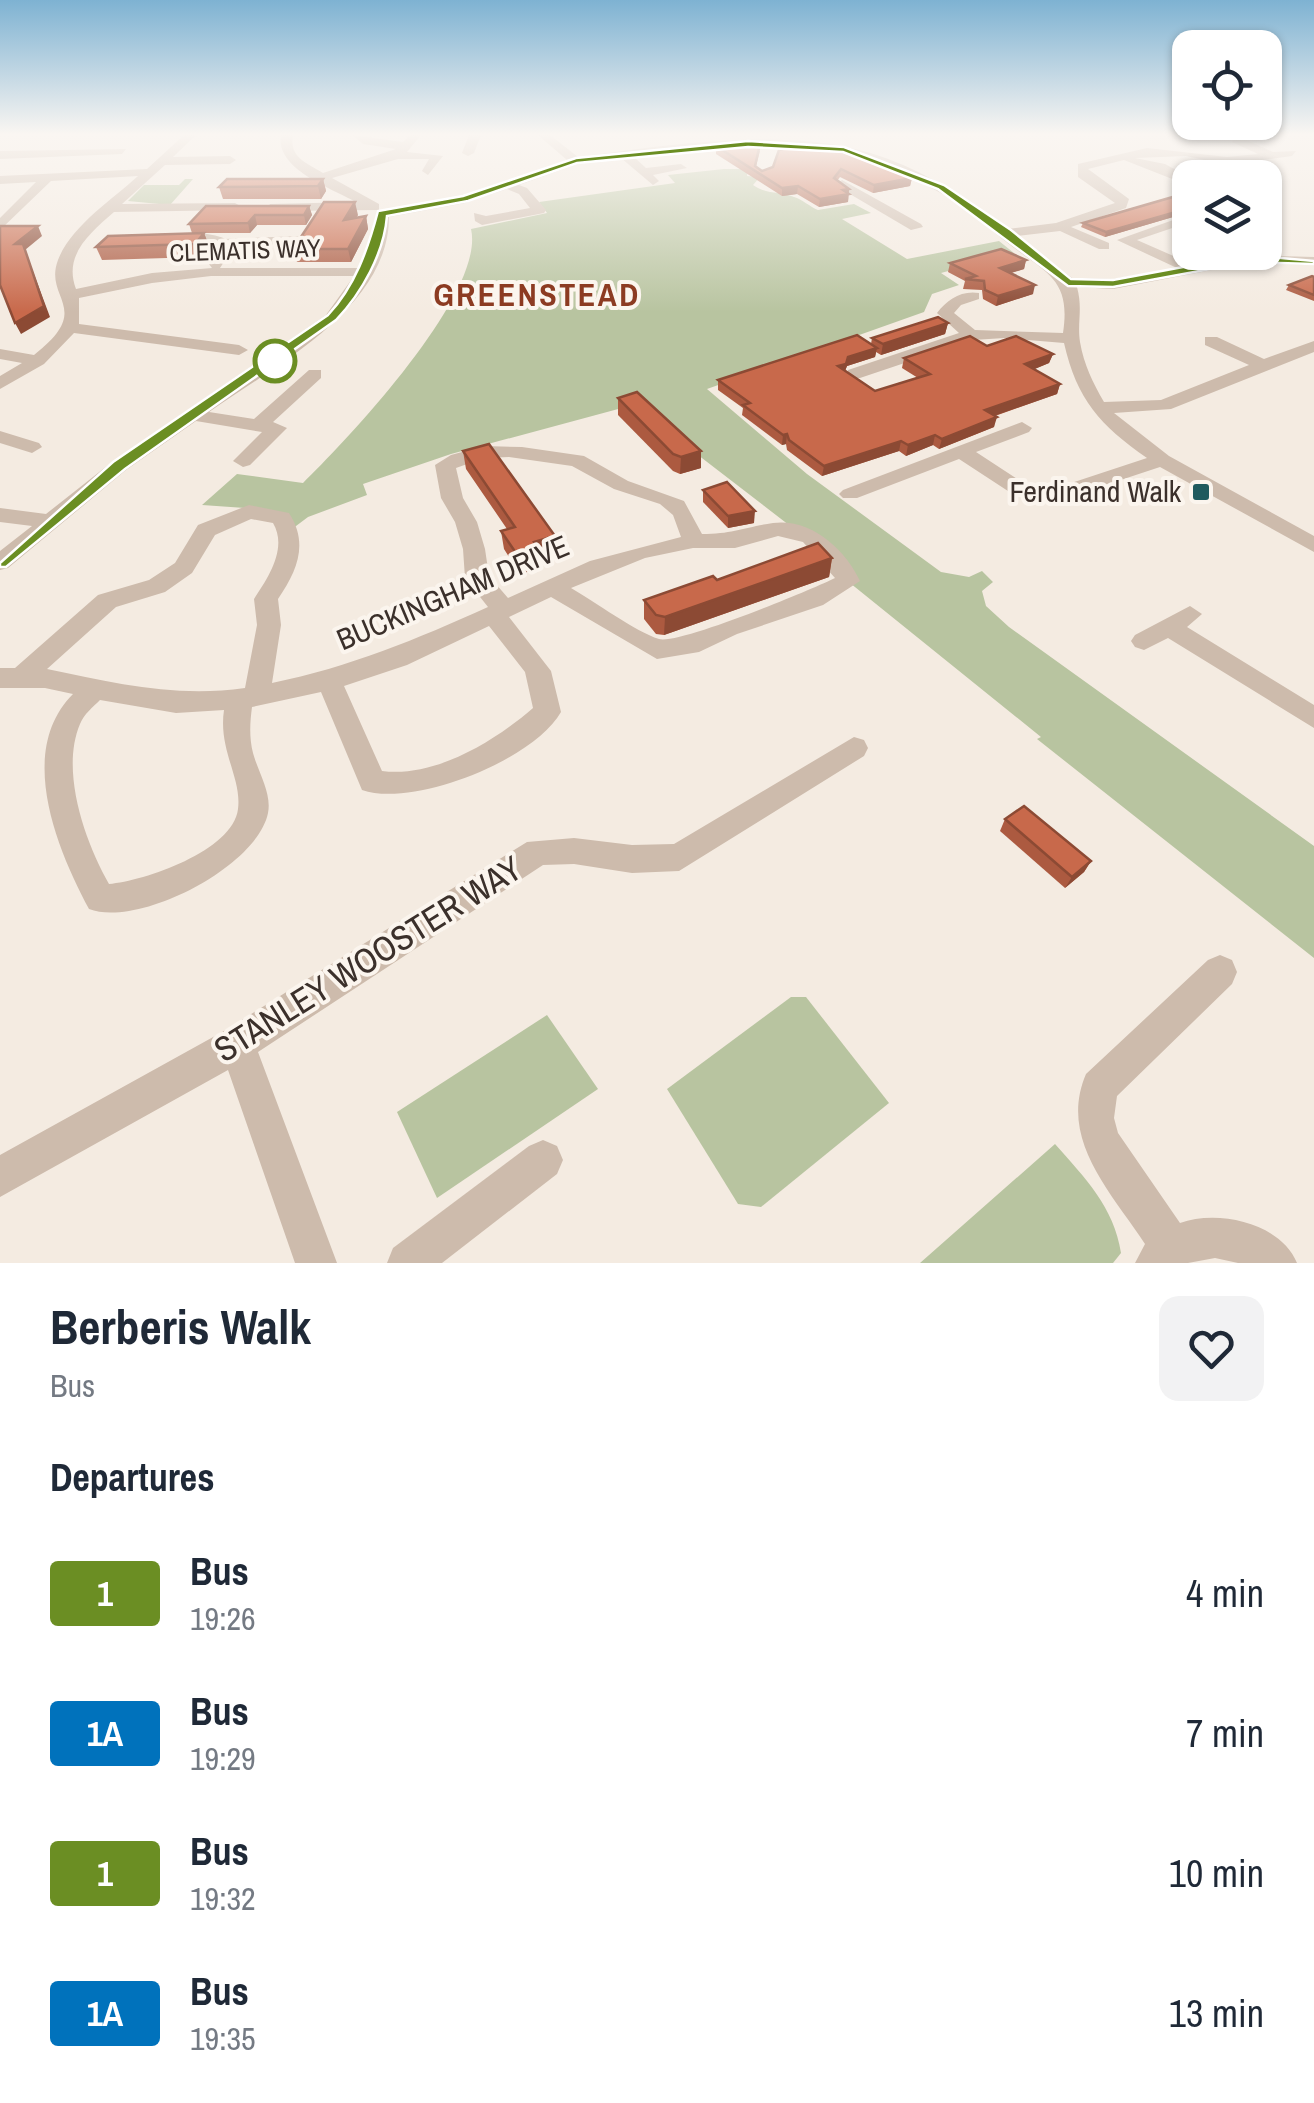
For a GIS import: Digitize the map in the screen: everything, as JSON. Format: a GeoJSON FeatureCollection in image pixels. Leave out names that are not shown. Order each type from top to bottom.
{"type":"FeatureCollection","features":[{"type":"Feature","properties":{"kind":"street"},"geometry":{"type":"LineString","coordinates":[[2,225],[33,194]]}},
{"type":"Feature","properties":{"kind":"street"},"geometry":{"type":"LineString","coordinates":[[0,384],[36,360],[70,328],[74,306],[62,275],[63,264],[129,194]]}},
{"type":"Feature","properties":{"kind":"street"},"geometry":{"type":"LineString","coordinates":[[0,563],[48,521],[316,331],[346,302],[380,234],[377,210],[358,194]]}},
{"type":"Feature","properties":{"kind":"street"},"geometry":{"type":"LineString","coordinates":[[260,207],[377,210],[483,194]]}},
{"type":"Feature","properties":{"kind":"street"},"geometry":{"type":"LineString","coordinates":[[479,216],[482,221],[539,210],[525,194]]}},
{"type":"Feature","properties":{"kind":"street"},"geometry":{"type":"LineString","coordinates":[[861,194],[916,227]]}},
{"type":"Feature","properties":{"kind":"street"},"geometry":{"type":"LineString","coordinates":[[951,194],[1008,233],[1068,282],[1075,308],[1071,339],[1080,376],[1098,408],[1162,460],[1314,546]]}},
{"type":"Feature","properties":{"kind":"street"},"geometry":{"type":"LineString","coordinates":[[1008,233],[1058,227],[1121,205],[1124,199],[1116,194]]}},
{"type":"Feature","properties":{"kind":"street"},"geometry":{"type":"LineString","coordinates":[[871,199],[888,196]]}},
{"type":"Feature","properties":{"kind":"street"},"geometry":{"type":"LineString","coordinates":[[0,201],[27,200]]}},
{"type":"Feature","properties":{"kind":"street"},"geometry":{"type":"LineString","coordinates":[[192,207],[160,238],[300,240]]}},
{"type":"Feature","properties":{"kind":"street"},"geometry":{"type":"LineString","coordinates":[[115,208],[246,207],[224,240],[211,272]]}},
{"type":"Feature","properties":{"kind":"street"},"geometry":{"type":"LineString","coordinates":[[1066,230],[1101,247],[1172,224]]}},
{"type":"Feature","properties":{"kind":"street"},"geometry":{"type":"LineString","coordinates":[[1124,240],[1172,260]]}},
{"type":"Feature","properties":{"kind":"street"},"geometry":{"type":"LineString","coordinates":[[1282,260],[1314,261]]}},
{"type":"Feature","properties":{"kind":"street"},"geometry":{"type":"LineString","coordinates":[[1068,282],[1113,284],[1175,270]]}},
{"type":"Feature","properties":{"kind":"street","name":"CLEMATIS WAY"},"geometry":{"type":"LineString","coordinates":[[70,295],[152,278],[211,272],[363,272]]}},
{"type":"Feature","properties":{"kind":"street"},"geometry":{"type":"LineString","coordinates":[[971,335],[944,313],[955,302],[973,296]]}},
{"type":"Feature","properties":{"kind":"street"},"geometry":{"type":"LineString","coordinates":[[70,328],[238,350]]}},
{"type":"Feature","properties":{"kind":"street"},"geometry":{"type":"LineString","coordinates":[[854,374],[971,335],[1006,333],[1071,339]]}},
{"type":"Feature","properties":{"kind":"street"},"geometry":{"type":"LineString","coordinates":[[1211,341],[1262,365]]}},
{"type":"Feature","properties":{"kind":"street"},"geometry":{"type":"LineString","coordinates":[[1098,408],[1164,404],[1314,346]]}},
{"type":"Feature","properties":{"kind":"street"},"geometry":{"type":"LineString","coordinates":[[0,354],[36,360]]}},
{"type":"Feature","properties":{"kind":"street"},"geometry":{"type":"LineString","coordinates":[[258,425],[314,374]]}},
{"type":"Feature","properties":{"kind":"street"},"geometry":{"type":"LineString","coordinates":[[193,415],[277,428],[243,461]]}},
{"type":"Feature","properties":{"kind":"street"},"geometry":{"type":"LineString","coordinates":[[850,494],[1022,428]]}},
{"type":"Feature","properties":{"kind":"street"},"geometry":{"type":"LineString","coordinates":[[0,436],[32,446]]}},
{"type":"Feature","properties":{"kind":"street"},"geometry":{"type":"LineString","coordinates":[[329,681],[372,782],[388,787],[438,776],[526,734],[547,712],[549,692],[542,674],[477,578],[470,535],[446,481],[445,465],[467,454],[512,449],[578,460],[623,486],[652,491],[675,503],[688,516],[693,541]]}},
{"type":"Feature","properties":{"kind":"street"},"geometry":{"type":"LineString","coordinates":[[962,452],[1018,488],[1051,497],[1162,460]]}},
{"type":"Feature","properties":{"kind":"street"},"geometry":{"type":"LineString","coordinates":[[12,677],[108,602],[157,586],[184,568],[206,530],[249,512],[280,518],[290,533],[284,572],[266,599],[269,624],[236,742],[253,810],[248,830],[227,852],[198,871],[116,900],[100,899],[87,878],[64,802],[60,750],[68,718],[93,690]]}},
{"type":"Feature","properties":{"kind":"street"},"geometry":{"type":"LineString","coordinates":[[0,515],[48,521]]}},
{"type":"Feature","properties":{"kind":"street","name":"BUCKINGHAM DRIVE"},"geometry":{"type":"LineString","coordinates":[[12,677],[176,703],[248,697],[329,681],[398,658],[598,566],[693,541],[735,542],[776,530],[804,534],[842,566],[848,581],[814,599],[728,628],[690,646],[657,650],[554,588]]}},
{"type":"Feature","properties":{"kind":"street"},"geometry":{"type":"LineString","coordinates":[[1144,641],[1179,620],[1314,718]]}},
{"type":"Feature","properties":{"kind":"street","name":"STANLEY WOOSTER WAY"},"geometry":{"type":"LineString","coordinates":[[0,1177],[237,1044],[538,852],[574,851],[632,859],[679,857],[854,748]]}},
{"type":"Feature","properties":{"kind":"street"},"geometry":{"type":"LineString","coordinates":[[1220,972],[1100,1087],[1095,1118],[1100,1141],[1164,1255],[1212,1234],[1258,1248],[1276,1263]]}},
{"type":"Feature","properties":{"kind":"street"},"geometry":{"type":"LineString","coordinates":[[237,1044],[316,1263]]}},
{"type":"Feature","properties":{"kind":"street"},"geometry":{"type":"LineString","coordinates":[[408,1263],[544,1160]]}},
{"type":"Feature","properties":{"kind":"green space"},"geometry":{"type":"Polygon","coordinates":[[[135,194],[180,194],[170,205],[128,201],[135,194]]]}},
{"type":"Feature","properties":{"kind":"green space"},"geometry":{"type":"Polygon","coordinates":[[[597,194],[784,194],[818,210],[854,204],[871,213],[842,219],[907,259],[999,241],[1014,253],[941,273],[959,285],[932,294],[924,312],[707,389],[807,474],[941,572],[969,577],[982,571],[993,582],[982,591],[986,606],[1009,627],[1314,846],[1314,958],[1037,739],[1041,737],[850,583],[798,532],[633,405],[451,454],[363,484],[367,495],[308,517],[292,529],[245,508],[202,505],[237,474],[303,483],[380,400],[436,326],[457,290],[470,256],[471,229],[547,213],[539,202],[597,194]]]}},
{"type":"Feature","properties":{"kind":"green space"},"geometry":{"type":"Polygon","coordinates":[[[791,997],[806,997],[889,1103],[761,1207],[738,1204],[667,1089],[791,997]]]}},
{"type":"Feature","properties":{"kind":"green space"},"geometry":{"type":"Polygon","coordinates":[[[547,1015],[598,1089],[437,1198],[397,1112],[547,1015]]]}},
{"type":"Feature","properties":{"kind":"green space"},"geometry":{"type":"Polygon","coordinates":[[[1055,1144],[1097,1194],[1112,1221],[1121,1253],[1113,1263],[920,1263],[1055,1144]]]}},
{"type":"Feature","properties":{"kind":"building"},"geometry":{"type":"Polygon","coordinates":[[[811,194],[849,194],[820,199],[811,194]]]}},
{"type":"Feature","properties":{"kind":"building"},"geometry":{"type":"Polygon","coordinates":[[[1172,197],[1172,213],[1106,232],[1083,223],[1172,197]]]}},
{"type":"Feature","properties":{"kind":"building"},"geometry":{"type":"Polygon","coordinates":[[[324,202],[355,202],[344,220],[366,216],[348,249],[293,249],[324,202]]]}},
{"type":"Feature","properties":{"kind":"building"},"geometry":{"type":"Polygon","coordinates":[[[206,206],[309,206],[304,215],[255,215],[248,223],[189,224],[206,206]]]}},
{"type":"Feature","properties":{"kind":"building"},"geometry":{"type":"Polygon","coordinates":[[[0,226],[38,226],[15,244],[23,244],[44,306],[15,323],[0,285],[0,226]]]}},
{"type":"Feature","properties":{"kind":"building"},"geometry":{"type":"Polygon","coordinates":[[[204,233],[195,244],[96,247],[108,236],[204,233]]]}},
{"type":"Feature","properties":{"kind":"building"},"geometry":{"type":"Polygon","coordinates":[[[1001,249],[1026,260],[1000,268],[1035,285],[998,296],[985,290],[984,281],[965,279],[976,276],[950,263],[1001,249]]]}},
{"type":"Feature","properties":{"kind":"building"},"geometry":{"type":"Polygon","coordinates":[[[1312,276],[1314,295],[1289,285],[1312,276]]]}},
{"type":"Feature","properties":{"kind":"building"},"geometry":{"type":"Polygon","coordinates":[[[938,317],[948,323],[883,344],[872,338],[938,317]]]}},
{"type":"Feature","properties":{"kind":"building"},"geometry":{"type":"Polygon","coordinates":[[[857,335],[877,348],[848,357],[846,364],[838,366],[875,391],[930,374],[904,358],[970,336],[987,346],[1016,336],[1053,354],[1025,364],[1060,384],[985,410],[997,417],[942,439],[935,435],[908,445],[901,441],[824,466],[789,440],[787,434],[783,435],[743,405],[750,403],[718,380],[857,335]]]}},
{"type":"Feature","properties":{"kind":"building"},"geometry":{"type":"Polygon","coordinates":[[[637,392],[701,451],[681,457],[673,454],[618,398],[637,392]]]}},
{"type":"Feature","properties":{"kind":"building"},"geometry":{"type":"Polygon","coordinates":[[[489,444],[555,536],[534,542],[539,550],[518,556],[501,531],[515,527],[463,451],[489,444]]]}},
{"type":"Feature","properties":{"kind":"building"},"geometry":{"type":"Polygon","coordinates":[[[727,482],[755,511],[728,516],[703,490],[727,482]]]}},
{"type":"Feature","properties":{"kind":"building"},"geometry":{"type":"Polygon","coordinates":[[[818,543],[832,558],[665,617],[656,615],[644,600],[713,576],[717,580],[818,543]]]}},
{"type":"Feature","properties":{"kind":"building"},"geometry":{"type":"Polygon","coordinates":[[[1024,806],[1091,861],[1072,877],[1005,819],[1024,806]]]}},
{"type":"Feature","properties":{"kind":"bus line","name":"1"},"geometry":{"type":"LineString","coordinates":[[0,563],[119,466],[332,318],[363,272],[380,234],[382,214],[483,194]]}},
{"type":"Feature","properties":{"kind":"bus line","name":"1"},"geometry":{"type":"LineString","coordinates":[[951,194],[1008,233],[1068,282],[1113,284],[1188,267],[1248,259],[1314,261]]}},
{"type":"Feature","properties":{"kind":"place","name":"Ferdinand Walk"},"geometry":{"type":"Point","coordinates":[1201,492]}},
{"type":"Feature","properties":{"kind":"district","name":"GREENSTEAD"},"geometry":{"type":"Point","coordinates":[537,295]}}]}
